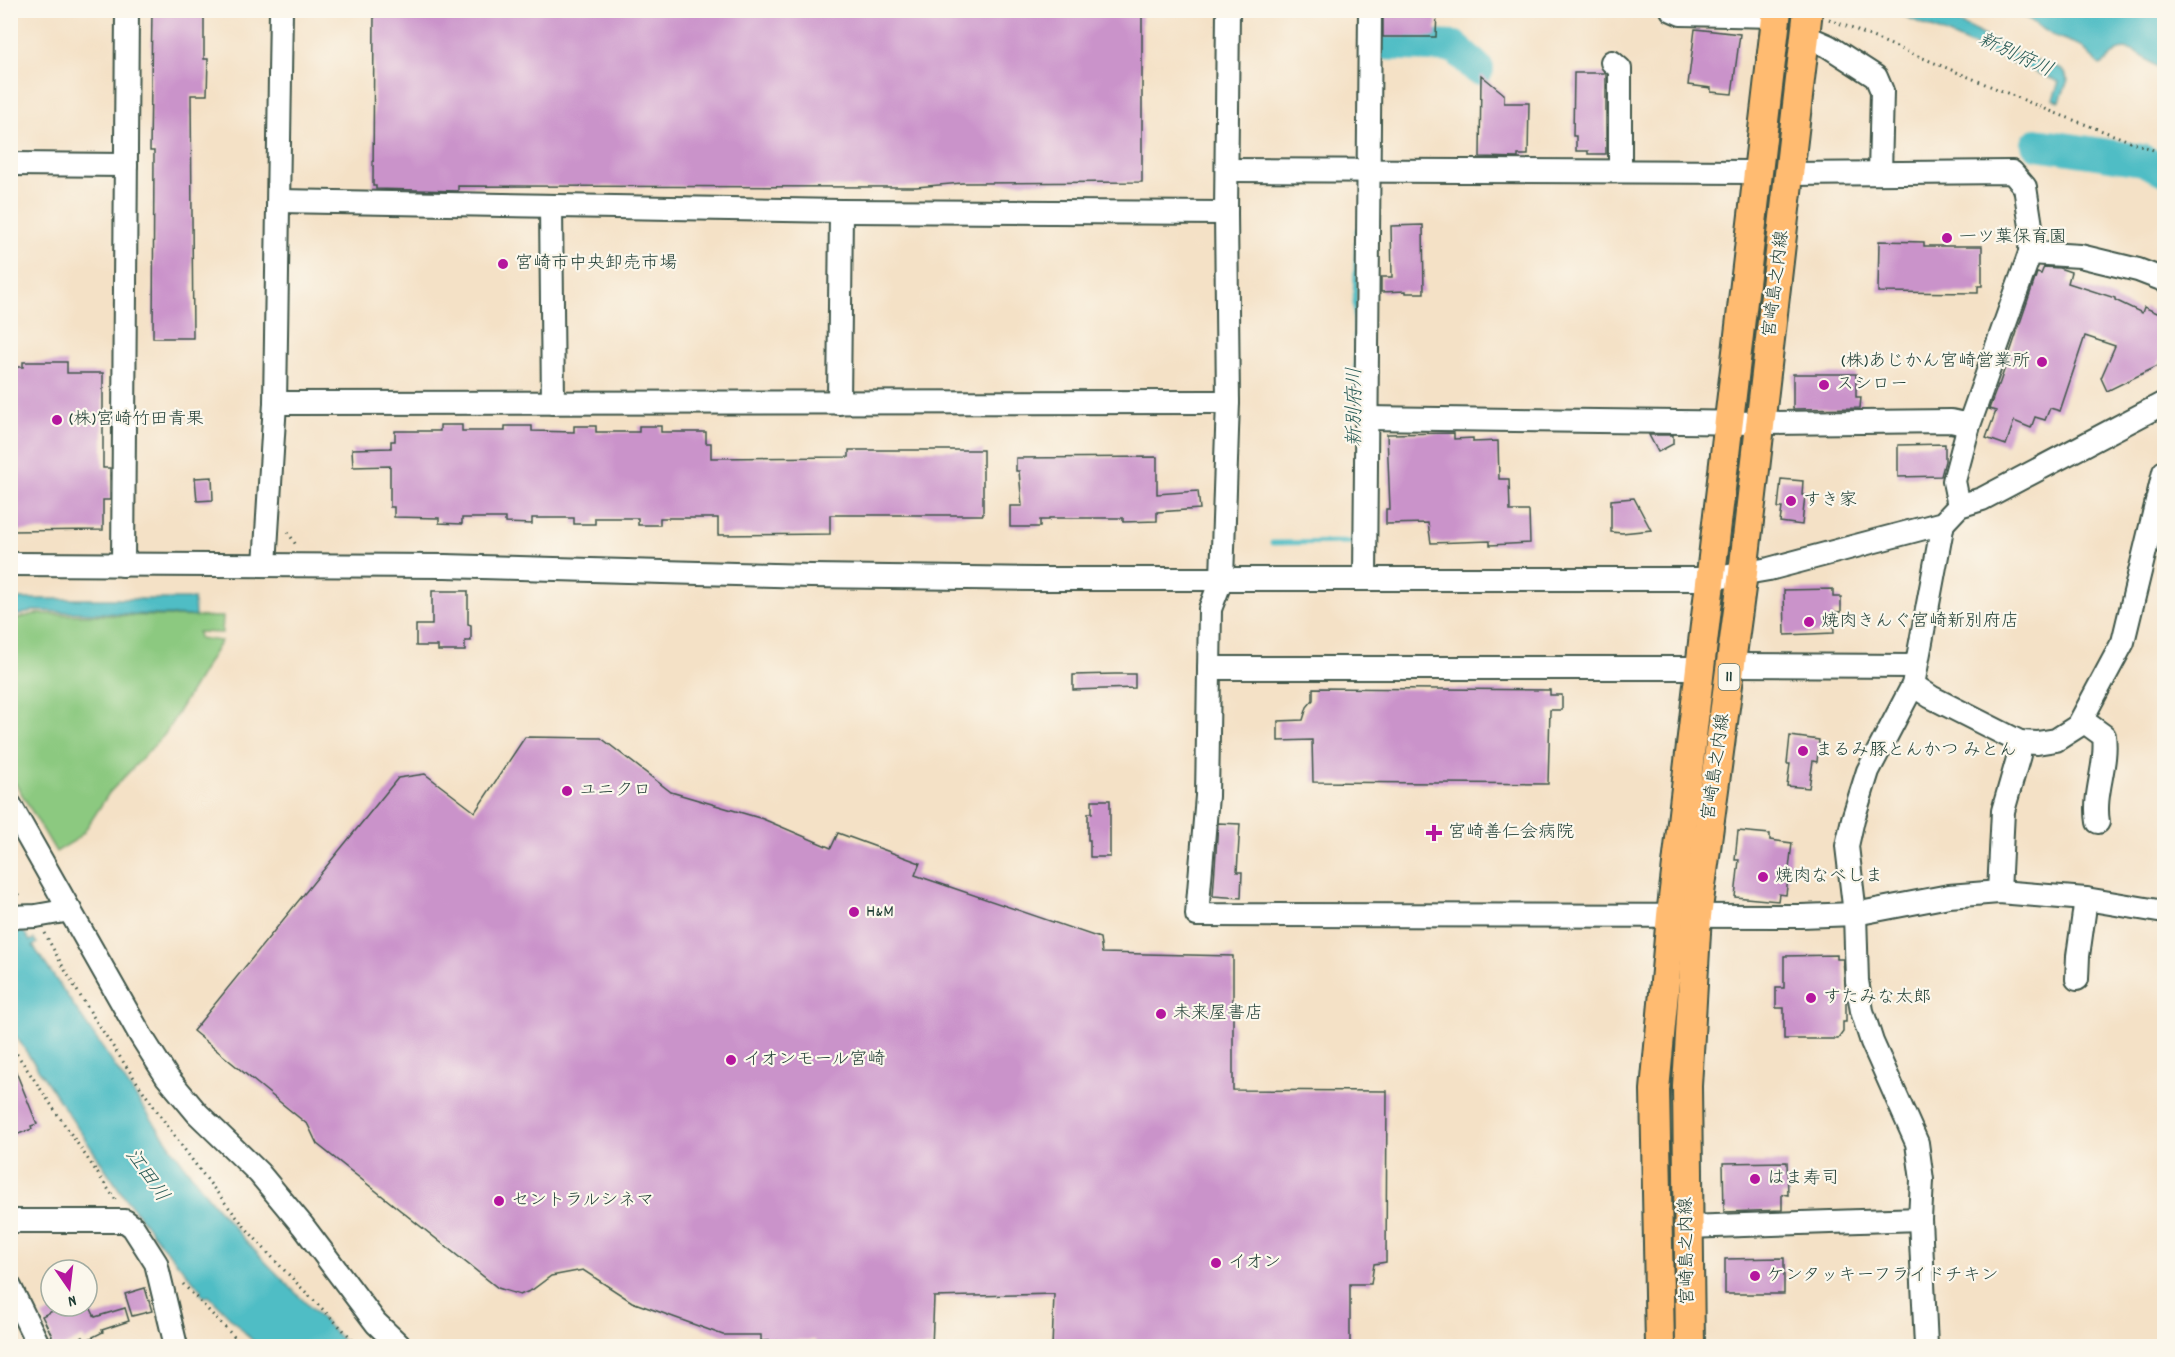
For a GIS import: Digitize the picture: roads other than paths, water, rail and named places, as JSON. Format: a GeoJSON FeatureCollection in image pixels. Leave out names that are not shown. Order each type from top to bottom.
{"type":"FeatureCollection","features":[{"type":"Feature","properties":{"kind":"main road","name":"宮崎島之内線"},"geometry":{"type":"LineString","coordinates":[[1690,1347],[1684,916],[1702,668],[1711,579],[1777,13]]}},
{"type":"Feature","properties":{"kind":"main road","name":"宮崎島之内線"},"geometry":{"type":"LineString","coordinates":[[1660,1347],[1655,1090],[1684,916],[1731,665],[1790,174],[1812,21]]}},
{"type":"Feature","properties":{"kind":"street"},"geometry":{"type":"LineString","coordinates":[[123,565],[127,10]]}},
{"type":"Feature","properties":{"kind":"street"},"geometry":{"type":"LineString","coordinates":[[266,565],[275,403],[281,10]]}},
{"type":"Feature","properties":{"kind":"street"},"geometry":{"type":"LineString","coordinates":[[1228,10],[1226,213],[1228,402],[1222,578],[1210,609],[1206,796],[1197,915],[1854,914],[1949,896],[1998,892],[2086,899],[2164,912]]}},
{"type":"Feature","properties":{"kind":"street"},"geometry":{"type":"LineString","coordinates":[[1365,579],[1370,10]]}},
{"type":"Feature","properties":{"kind":"street"},"geometry":{"type":"LineString","coordinates":[[1672,10],[1681,14],[1777,13]]}},
{"type":"Feature","properties":{"kind":"street"},"geometry":{"type":"LineString","coordinates":[[1812,21],[1828,46],[1876,77],[1882,91],[1880,173]]}},
{"type":"Feature","properties":{"kind":"street"},"geometry":{"type":"LineString","coordinates":[[1612,62],[1620,69],[1620,171]]}},
{"type":"Feature","properties":{"kind":"street"},"geometry":{"type":"LineString","coordinates":[[10,164],[126,165]]}},
{"type":"Feature","properties":{"kind":"street"},"geometry":{"type":"LineString","coordinates":[[1227,170],[1758,172]]}},
{"type":"Feature","properties":{"kind":"street"},"geometry":{"type":"LineString","coordinates":[[1790,174],[2012,172],[2025,187],[2031,226],[2030,253],[1969,425],[1953,481],[1959,506]]}},
{"type":"Feature","properties":{"kind":"street"},"geometry":{"type":"LineString","coordinates":[[279,201],[841,211],[1226,213]]}},
{"type":"Feature","properties":{"kind":"street"},"geometry":{"type":"LineString","coordinates":[[551,207],[553,403]]}},
{"type":"Feature","properties":{"kind":"street"},"geometry":{"type":"LineString","coordinates":[[839,403],[841,211]]}},
{"type":"Feature","properties":{"kind":"street"},"geometry":{"type":"LineString","coordinates":[[2030,253],[2080,256],[2138,270],[2164,280]]}},
{"type":"Feature","properties":{"kind":"street"},"geometry":{"type":"LineString","coordinates":[[275,403],[1228,402]]}},
{"type":"Feature","properties":{"kind":"street"},"geometry":{"type":"LineString","coordinates":[[10,564],[445,566],[811,576],[1036,579],[1711,579],[1769,569],[1943,523],[1959,506],[1982,499],[2164,403]]}},
{"type":"Feature","properties":{"kind":"street"},"geometry":{"type":"LineString","coordinates":[[1365,418],[1760,423],[1951,421],[1969,425]]}},
{"type":"Feature","properties":{"kind":"street"},"geometry":{"type":"LineString","coordinates":[[1731,665],[1915,676],[1931,697],[2020,742],[2037,743],[2056,740],[2079,726],[2123,642],[2164,472]]}},
{"type":"Feature","properties":{"kind":"street"},"geometry":{"type":"LineString","coordinates":[[1926,1347],[1920,1219],[1922,1180],[1917,1143],[1872,1042],[1862,1011],[1857,981],[1854,914],[1847,846],[1868,771],[1915,676],[1943,523]]}},
{"type":"Feature","properties":{"kind":"street"},"geometry":{"type":"LineString","coordinates":[[1209,668],[1702,668]]}},
{"type":"Feature","properties":{"kind":"street"},"geometry":{"type":"LineString","coordinates":[[2082,720],[2104,736],[2105,749],[2096,798],[2098,822]]}},
{"type":"Feature","properties":{"kind":"street"},"geometry":{"type":"LineString","coordinates":[[1998,892],[2003,811],[2019,755],[2020,742]]}},
{"type":"Feature","properties":{"kind":"street"},"geometry":{"type":"LineString","coordinates":[[10,805],[141,1036],[167,1077],[197,1113],[259,1173],[317,1243],[376,1323],[400,1347]]}},
{"type":"Feature","properties":{"kind":"street"},"geometry":{"type":"LineString","coordinates":[[2077,980],[2086,899]]}},
{"type":"Feature","properties":{"kind":"street"},"geometry":{"type":"LineString","coordinates":[[21,917],[70,910]]}},
{"type":"Feature","properties":{"kind":"street"},"geometry":{"type":"LineString","coordinates":[[1687,1227],[1920,1219]]}},
{"type":"Feature","properties":{"kind":"street"},"geometry":{"type":"LineString","coordinates":[[10,1221],[125,1221],[133,1227],[156,1263],[176,1347]]}},
{"type":"Feature","properties":{"kind":"street"},"geometry":{"type":"LineString","coordinates":[[10,1287],[39,1347]]}},
{"type":"Feature","properties":{"kind":"water"},"geometry":{"type":"Polygon","coordinates":[[[1892,11],[1935,11],[2009,51],[2059,68],[2068,80],[2060,101],[2053,99],[2059,82],[1892,11]]]}},
{"type":"Feature","properties":{"kind":"water"},"geometry":{"type":"Polygon","coordinates":[[[2016,11],[2164,11],[2164,70],[2137,53],[2126,49],[2117,51],[2100,65],[2081,46],[2052,35],[2016,11]]]}},
{"type":"Feature","properties":{"kind":"water"},"geometry":{"type":"Polygon","coordinates":[[[16,599],[194,599],[195,616],[34,611],[15,616],[11,620],[11,601],[16,599]]]}},
{"type":"Feature","properties":{"kind":"water","name":"江田川"},"geometry":{"type":"Polygon","coordinates":[[[10,912],[30,941],[34,939],[37,943],[33,946],[205,1193],[256,1252],[348,1346],[258,1346],[209,1296],[205,1297],[200,1293],[201,1290],[125,1198],[11,1029],[10,912]]]}},
{"type":"Feature","properties":{"kind":"waterway","name":"新別府川"},"geometry":{"type":"LineString","coordinates":[[1380,44],[1455,47],[1478,69]]}},
{"type":"Feature","properties":{"kind":"waterway","name":"新別府川"},"geometry":{"type":"LineString","coordinates":[[2037,144],[2142,160],[2164,170]]}},
{"type":"Feature","properties":{"kind":"waterway","name":"新別府川"},"geometry":{"type":"LineString","coordinates":[[1356,389],[1357,230]]}},
{"type":"Feature","properties":{"kind":"waterway","name":"新別府川"},"geometry":{"type":"LineString","coordinates":[[1272,543],[1354,542],[1354,536]]}},
{"type":"Feature","properties":{"kind":"place","name":"一ツ葉保育園"},"geometry":{"type":"Point","coordinates":[1947,238]}},
{"type":"Feature","properties":{"kind":"place","name":"宮崎市中央卸売市場"},"geometry":{"type":"Point","coordinates":[503,264]}},
{"type":"Feature","properties":{"kind":"place","name":"(株)あじかん宮崎営業所"},"geometry":{"type":"Point","coordinates":[2042,362]}},
{"type":"Feature","properties":{"kind":"place","name":"スシロー"},"geometry":{"type":"Point","coordinates":[1824,385]}},
{"type":"Feature","properties":{"kind":"place","name":"(株)宮崎竹田青果"},"geometry":{"type":"Point","coordinates":[57,420]}},
{"type":"Feature","properties":{"kind":"place","name":"すき家"},"geometry":{"type":"Point","coordinates":[1791,501]}},
{"type":"Feature","properties":{"kind":"place","name":"焼肉きんぐ宮崎新別府店"},"geometry":{"type":"Point","coordinates":[1809,622]}},
{"type":"Feature","properties":{"kind":"place","name":"まるみ豚とんかつ みとん"},"geometry":{"type":"Point","coordinates":[1803,751]}},
{"type":"Feature","properties":{"kind":"place","name":"ユニクロ"},"geometry":{"type":"Point","coordinates":[567,791]}},
{"type":"Feature","properties":{"kind":"place","name":"宮崎善仁会病院"},"geometry":{"type":"Point","coordinates":[1434,833]}},
{"type":"Feature","properties":{"kind":"place","name":"焼肉なべしま"},"geometry":{"type":"Point","coordinates":[1763,877]}},
{"type":"Feature","properties":{"kind":"place","name":"H&M"},"geometry":{"type":"Point","coordinates":[854,912]}},
{"type":"Feature","properties":{"kind":"place","name":"すたみな太郎"},"geometry":{"type":"Point","coordinates":[1811,998]}},
{"type":"Feature","properties":{"kind":"place","name":"未来屋書店"},"geometry":{"type":"Point","coordinates":[1161,1014]}},
{"type":"Feature","properties":{"kind":"place","name":"イオンモール宮崎"},"geometry":{"type":"Point","coordinates":[731,1060]}},
{"type":"Feature","properties":{"kind":"place","name":"はま寿司"},"geometry":{"type":"Point","coordinates":[1755,1179]}},
{"type":"Feature","properties":{"kind":"place","name":"セントラルシネマ"},"geometry":{"type":"Point","coordinates":[499,1201]}},
{"type":"Feature","properties":{"kind":"place","name":"イオン"},"geometry":{"type":"Point","coordinates":[1216,1263]}},
{"type":"Feature","properties":{"kind":"place","name":"ケンタッキーフライドチキン"},"geometry":{"type":"Point","coordinates":[1755,1276]}}]}
